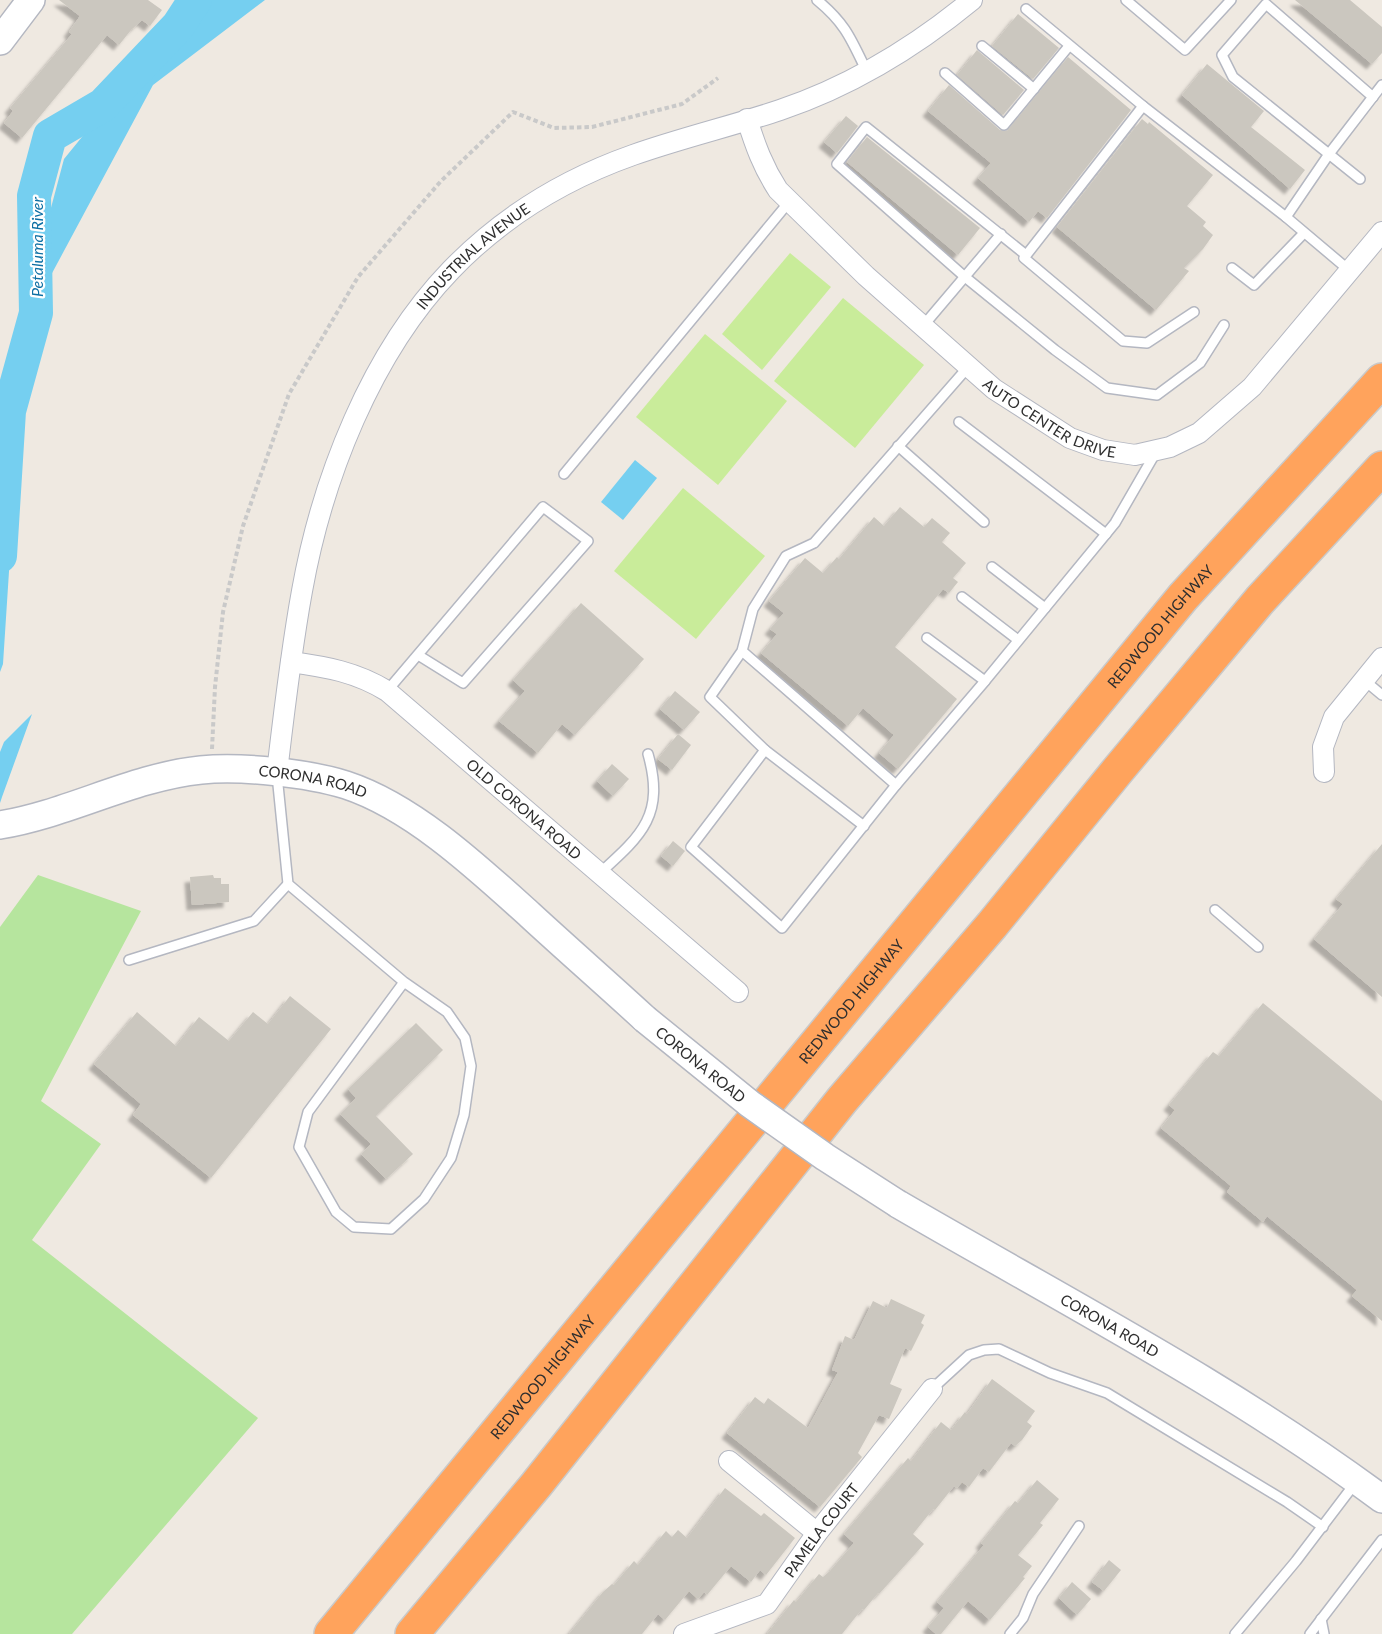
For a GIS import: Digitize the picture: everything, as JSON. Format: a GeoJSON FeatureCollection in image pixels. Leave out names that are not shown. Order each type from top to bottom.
{"type":"FeatureCollection","features":[{"type":"Feature","properties":{"kind":"highway","name":"REDWOOD HIGHWAY"},"geometry":{"type":"LineString","coordinates":[[331,1634],[1183,597],[1382,380]]}},
{"type":"Feature","properties":{"kind":"highway"},"geometry":{"type":"LineString","coordinates":[[412,1634],[551,1466],[842,1100],[992,925],[1260,600],[1382,468]]}},
{"type":"Feature","properties":{"kind":"main road"},"geometry":{"type":"LineString","coordinates":[[0,41],[31,0]]}},
{"type":"Feature","properties":{"kind":"main road","name":"CORONA ROAD"},"geometry":{"type":"LineString","coordinates":[[10,823],[179,774],[211,770],[277,772],[345,785],[378,799],[409,817],[478,868],[645,1019],[750,1104],[825,1157],[898,1204],[1217,1388],[1285,1430],[1382,1499]]}},
{"type":"Feature","properties":{"kind":"street","name":"INDUSTRIAL AVENUE"},"geometry":{"type":"LineString","coordinates":[[277,772],[302,591],[317,527],[335,466],[385,359],[417,311],[451,270],[487,237],[525,208],[559,187],[633,155],[792,105],[867,72],[943,24],[972,0]]}},
{"type":"Feature","properties":{"kind":"street","name":"AUTO CENTER DRIVE"},"geometry":{"type":"LineString","coordinates":[[747,119],[767,174],[789,202],[866,276],[994,388],[1070,438],[1103,450],[1135,455],[1170,447],[1199,433],[1252,387],[1382,232]]}},
{"type":"Feature","properties":{"kind":"street"},"geometry":{"type":"LineString","coordinates":[[1324,772],[1323,747],[1334,717],[1382,658]]}},
{"type":"Feature","properties":{"kind":"street","name":"OLD CORONA ROAD"},"geometry":{"type":"LineString","coordinates":[[291,662],[345,671],[368,679],[387,692],[738,992]]}},
{"type":"Feature","properties":{"kind":"street","name":"PAMELA COURT"},"geometry":{"type":"LineString","coordinates":[[684,1634],[767,1604],[817,1533],[932,1389]]}},
{"type":"Feature","properties":{"kind":"street"},"geometry":{"type":"LineString","coordinates":[[729,1461],[817,1533]]}},
{"type":"Feature","properties":{"kind":"lane"},"geometry":{"type":"LineString","coordinates":[[817,0],[848,31],[867,72]]}},
{"type":"Feature","properties":{"kind":"lane"},"geometry":{"type":"LineString","coordinates":[[1126,0],[1185,50],[1231,0]]}},
{"type":"Feature","properties":{"kind":"lane"},"geometry":{"type":"LineString","coordinates":[[1360,179],[1233,77],[1222,55],[1266,4],[1373,97]]}},
{"type":"Feature","properties":{"kind":"lane"},"geometry":{"type":"LineString","coordinates":[[1026,9],[1143,106],[1286,217],[1350,271]]}},
{"type":"Feature","properties":{"kind":"lane"},"geometry":{"type":"LineString","coordinates":[[982,46],[1034,89]]}},
{"type":"Feature","properties":{"kind":"lane"},"geometry":{"type":"LineString","coordinates":[[945,73],[1004,125],[1070,46]]}},
{"type":"Feature","properties":{"kind":"lane"},"geometry":{"type":"LineString","coordinates":[[1286,217],[1329,154],[1382,85]]}},
{"type":"Feature","properties":{"kind":"lane"},"geometry":{"type":"LineString","coordinates":[[1143,106],[1024,258],[1123,340],[1147,344],[1194,312]]}},
{"type":"Feature","properties":{"kind":"lane"},"geometry":{"type":"LineString","coordinates":[[1026,255],[866,127],[837,164],[965,277],[1055,350],[1107,388],[1157,395],[1200,363],[1224,325]]}},
{"type":"Feature","properties":{"kind":"lane"},"geometry":{"type":"LineString","coordinates":[[564,474],[789,202]]}},
{"type":"Feature","properties":{"kind":"lane"},"geometry":{"type":"LineString","coordinates":[[1232,267],[1254,285],[1304,232]]}},
{"type":"Feature","properties":{"kind":"lane"},"geometry":{"type":"LineString","coordinates":[[923,326],[1000,234]]}},
{"type":"Feature","properties":{"kind":"lane"},"geometry":{"type":"LineString","coordinates":[[864,825],[765,750],[710,697],[742,651],[753,609],[786,556],[814,543],[969,366]]}},
{"type":"Feature","properties":{"kind":"lane"},"geometry":{"type":"LineString","coordinates":[[959,422],[1106,534]]}},
{"type":"Feature","properties":{"kind":"lane"},"geometry":{"type":"LineString","coordinates":[[898,446],[984,522]]}},
{"type":"Feature","properties":{"kind":"lane"},"geometry":{"type":"LineString","coordinates":[[765,750],[691,847],[782,928],[896,785],[1115,523],[1157,450]]}},
{"type":"Feature","properties":{"kind":"lane"},"geometry":{"type":"LineString","coordinates":[[387,692],[418,655],[543,507],[588,541],[463,683],[418,655]]}},
{"type":"Feature","properties":{"kind":"lane"},"geometry":{"type":"LineString","coordinates":[[992,567],[1045,608]]}},
{"type":"Feature","properties":{"kind":"lane"},"geometry":{"type":"LineString","coordinates":[[962,597],[1018,640]]}},
{"type":"Feature","properties":{"kind":"lane"},"geometry":{"type":"LineString","coordinates":[[927,638],[985,681]]}},
{"type":"Feature","properties":{"kind":"lane"},"geometry":{"type":"LineString","coordinates":[[742,651],[896,785]]}},
{"type":"Feature","properties":{"kind":"lane"},"geometry":{"type":"LineString","coordinates":[[1364,680],[1382,695]]}},
{"type":"Feature","properties":{"kind":"lane"},"geometry":{"type":"LineString","coordinates":[[600,873],[633,843],[644,829],[652,809],[655,785],[648,754]]}},
{"type":"Feature","properties":{"kind":"lane"},"geometry":{"type":"LineString","coordinates":[[277,772],[288,884],[404,982],[447,1012],[465,1038],[471,1066],[464,1116],[451,1158],[424,1199],[391,1229],[354,1227],[336,1212],[299,1147],[308,1112],[404,982]]}},
{"type":"Feature","properties":{"kind":"lane"},"geometry":{"type":"LineString","coordinates":[[129,960],[254,921],[288,884]]}},
{"type":"Feature","properties":{"kind":"lane"},"geometry":{"type":"LineString","coordinates":[[1215,910],[1258,947]]}},
{"type":"Feature","properties":{"kind":"lane"},"geometry":{"type":"LineString","coordinates":[[932,1389],[969,1355],[984,1350],[999,1349],[1050,1373],[1107,1393],[1323,1527]]}},
{"type":"Feature","properties":{"kind":"lane"},"geometry":{"type":"LineString","coordinates":[[1235,1634],[1323,1527],[1357,1480]]}},
{"type":"Feature","properties":{"kind":"lane"},"geometry":{"type":"LineString","coordinates":[[1010,1634],[1023,1618],[1033,1594],[1079,1526]]}},
{"type":"Feature","properties":{"kind":"lane"},"geometry":{"type":"LineString","coordinates":[[1310,1634],[1382,1540]]}},
{"type":"Feature","properties":{"kind":"lane"},"geometry":{"type":"LineString","coordinates":[[1321,1619],[1324,1634]]}},
{"type":"Feature","properties":{"kind":"green space"},"geometry":{"type":"Polygon","coordinates":[[[790,253],[831,287],[762,370],[722,334],[790,253]]]}},
{"type":"Feature","properties":{"kind":"green space"},"geometry":{"type":"Polygon","coordinates":[[[843,298],[924,365],[855,448],[774,381],[843,298]]]}},
{"type":"Feature","properties":{"kind":"green space"},"geometry":{"type":"Polygon","coordinates":[[[705,334],[787,401],[718,485],[636,417],[705,334]]]}},
{"type":"Feature","properties":{"kind":"green space"},"geometry":{"type":"Polygon","coordinates":[[[683,488],[765,556],[696,639],[614,571],[683,488]]]}},
{"type":"Feature","properties":{"kind":"green space"},"geometry":{"type":"Polygon","coordinates":[[[38,875],[141,911],[41,1101],[101,1144],[32,1240],[258,1418],[72,1634],[0,1634],[0,927],[38,875]]]}},
{"type":"Feature","properties":{"kind":"water"},"geometry":{"type":"Polygon","coordinates":[[[207,0],[265,0],[153,85],[43,290],[18,433],[3,664],[0,672],[0,557],[19,328],[64,159],[179,18],[207,0]]]}},
{"type":"Feature","properties":{"kind":"water"},"geometry":{"type":"Polygon","coordinates":[[[635,460],[657,478],[623,520],[601,502],[635,460]]]}},
{"type":"Feature","properties":{"kind":"water"},"geometry":{"type":"Polygon","coordinates":[[[32,714],[0,803],[0,752],[4,742],[32,714]]]}},
{"type":"Feature","properties":{"kind":"building"},"geometry":{"type":"Polygon","coordinates":[[[59,0],[148,0],[162,10],[150,26],[142,20],[119,45],[107,35],[22,138],[4,123],[13,111],[10,108],[72,34],[69,32],[80,16],[59,0]]]}},
{"type":"Feature","properties":{"kind":"building"},"geometry":{"type":"Polygon","coordinates":[[[1295,0],[1350,0],[1382,27],[1382,53],[1372,64],[1295,0]]]}},
{"type":"Feature","properties":{"kind":"building"},"geometry":{"type":"Polygon","coordinates":[[[1018,14],[1059,48],[1033,79],[992,46],[1018,14]]]}},
{"type":"Feature","properties":{"kind":"building"},"geometry":{"type":"Polygon","coordinates":[[[977,50],[1024,90],[1003,115],[957,75],[977,50]]]}},
{"type":"Feature","properties":{"kind":"building"},"geometry":{"type":"Polygon","coordinates":[[[1068,57],[1131,110],[1047,218],[1038,211],[1029,222],[978,178],[991,163],[928,111],[949,85],[1000,130],[1007,131],[1068,57]]]}},
{"type":"Feature","properties":{"kind":"building"},"geometry":{"type":"Polygon","coordinates":[[[1207,64],[1264,111],[1251,127],[1305,170],[1290,189],[1182,95],[1207,64]]]}},
{"type":"Feature","properties":{"kind":"building"},"geometry":{"type":"Polygon","coordinates":[[[846,116],[858,126],[837,153],[824,142],[846,116]]]}},
{"type":"Feature","properties":{"kind":"building"},"geometry":{"type":"Polygon","coordinates":[[[1142,119],[1148,124],[1149,122],[1213,175],[1187,206],[1206,222],[1203,226],[1213,235],[1184,268],[1189,271],[1156,310],[1057,227],[1142,119]]]}},
{"type":"Feature","properties":{"kind":"building"},"geometry":{"type":"Polygon","coordinates":[[[867,137],[980,228],[958,255],[847,162],[867,137]]]}},
{"type":"Feature","properties":{"kind":"building"},"geometry":{"type":"Polygon","coordinates":[[[900,507],[924,527],[932,518],[950,533],[942,542],[966,563],[953,578],[958,582],[949,593],[943,589],[895,647],[957,699],[898,769],[879,753],[894,735],[863,708],[848,726],[761,653],[777,634],[770,629],[784,613],[769,601],[805,558],[823,573],[837,557],[839,559],[874,517],[884,526],[900,507]]]}},
{"type":"Feature","properties":{"kind":"building"},"geometry":{"type":"Polygon","coordinates":[[[581,603],[644,659],[575,735],[562,724],[538,753],[499,721],[525,691],[513,680],[581,603]]]}},
{"type":"Feature","properties":{"kind":"building"},"geometry":{"type":"Polygon","coordinates":[[[675,691],[700,712],[684,730],[660,709],[675,691]]]}},
{"type":"Feature","properties":{"kind":"building"},"geometry":{"type":"Polygon","coordinates":[[[678,734],[691,745],[672,770],[658,759],[678,734]]]}},
{"type":"Feature","properties":{"kind":"building"},"geometry":{"type":"Polygon","coordinates":[[[612,764],[629,779],[613,796],[597,781],[612,764]]]}},
{"type":"Feature","properties":{"kind":"building"},"geometry":{"type":"Polygon","coordinates":[[[673,841],[685,851],[673,866],[661,856],[673,841]]]}},
{"type":"Feature","properties":{"kind":"building"},"geometry":{"type":"Polygon","coordinates":[[[1382,844],[1382,997],[1314,939],[1343,904],[1336,899],[1382,844]]]}},
{"type":"Feature","properties":{"kind":"building"},"geometry":{"type":"Polygon","coordinates":[[[213,875],[214,878],[221,878],[221,884],[229,884],[229,902],[192,905],[190,877],[213,875]]]}},
{"type":"Feature","properties":{"kind":"building"},"geometry":{"type":"Polygon","coordinates":[[[290,996],[331,1029],[211,1178],[133,1115],[141,1104],[94,1064],[137,1012],[176,1046],[199,1017],[229,1041],[253,1012],[268,1024],[290,996]]]}},
{"type":"Feature","properties":{"kind":"building"},"geometry":{"type":"Polygon","coordinates":[[[1263,1003],[1382,1101],[1382,1321],[1352,1296],[1357,1290],[1267,1216],[1263,1222],[1227,1192],[1231,1186],[1161,1128],[1175,1110],[1169,1105],[1213,1052],[1219,1056],[1263,1003]]]}},
{"type":"Feature","properties":{"kind":"building"},"geometry":{"type":"Polygon","coordinates":[[[416,1023],[443,1050],[376,1116],[413,1154],[386,1179],[361,1154],[371,1144],[340,1114],[356,1098],[348,1089],[416,1023]]]}},
{"type":"Feature","properties":{"kind":"building"},"geometry":{"type":"Polygon","coordinates":[[[891,1299],[925,1315],[921,1323],[924,1325],[911,1351],[905,1348],[890,1384],[902,1389],[889,1419],[879,1415],[858,1453],[862,1457],[820,1507],[727,1433],[755,1397],[764,1404],[768,1398],[808,1428],[838,1372],[832,1370],[845,1336],[854,1340],[873,1301],[887,1308],[891,1299]]]}},
{"type":"Feature","properties":{"kind":"building"},"geometry":{"type":"Polygon","coordinates":[[[992,1379],[1035,1411],[1027,1422],[1032,1426],[1022,1440],[1015,1446],[1011,1443],[989,1472],[983,1468],[969,1487],[962,1482],[957,1488],[954,1486],[913,1534],[924,1544],[864,1610],[862,1609],[842,1634],[767,1634],[794,1600],[796,1602],[819,1574],[823,1577],[830,1571],[854,1543],[844,1534],[908,1458],[911,1461],[941,1422],[951,1430],[965,1412],[967,1414],[992,1379]]]}},
{"type":"Feature","properties":{"kind":"building"},"geometry":{"type":"Polygon","coordinates":[[[1037,1480],[1059,1499],[1040,1523],[1043,1525],[1018,1555],[1032,1566],[1023,1577],[1025,1578],[990,1620],[968,1601],[941,1634],[936,1634],[928,1627],[944,1608],[937,1602],[984,1545],[981,1543],[1015,1501],[1018,1503],[1037,1480]]]}},
{"type":"Feature","properties":{"kind":"building"},"geometry":{"type":"Polygon","coordinates":[[[725,1488],[761,1516],[764,1513],[795,1538],[766,1575],[760,1570],[751,1582],[731,1566],[707,1595],[704,1592],[698,1599],[689,1591],[665,1620],[658,1614],[642,1634],[569,1634],[603,1592],[612,1584],[614,1585],[634,1561],[638,1565],[666,1531],[672,1537],[678,1530],[687,1538],[725,1488]]]}},
{"type":"Feature","properties":{"kind":"building"},"geometry":{"type":"Polygon","coordinates":[[[1109,1560],[1121,1570],[1104,1591],[1092,1582],[1109,1560]]]}},
{"type":"Feature","properties":{"kind":"building"},"geometry":{"type":"Polygon","coordinates":[[[1072,1582],[1091,1599],[1077,1615],[1059,1598],[1072,1582]]]}},
{"type":"Feature","properties":{"kind":"waterway","name":"Petaluma River"},"geometry":{"type":"LineString","coordinates":[[0,556],[9,411],[36,313],[34,196],[50,136],[103,105],[178,26],[195,0]]}}]}
